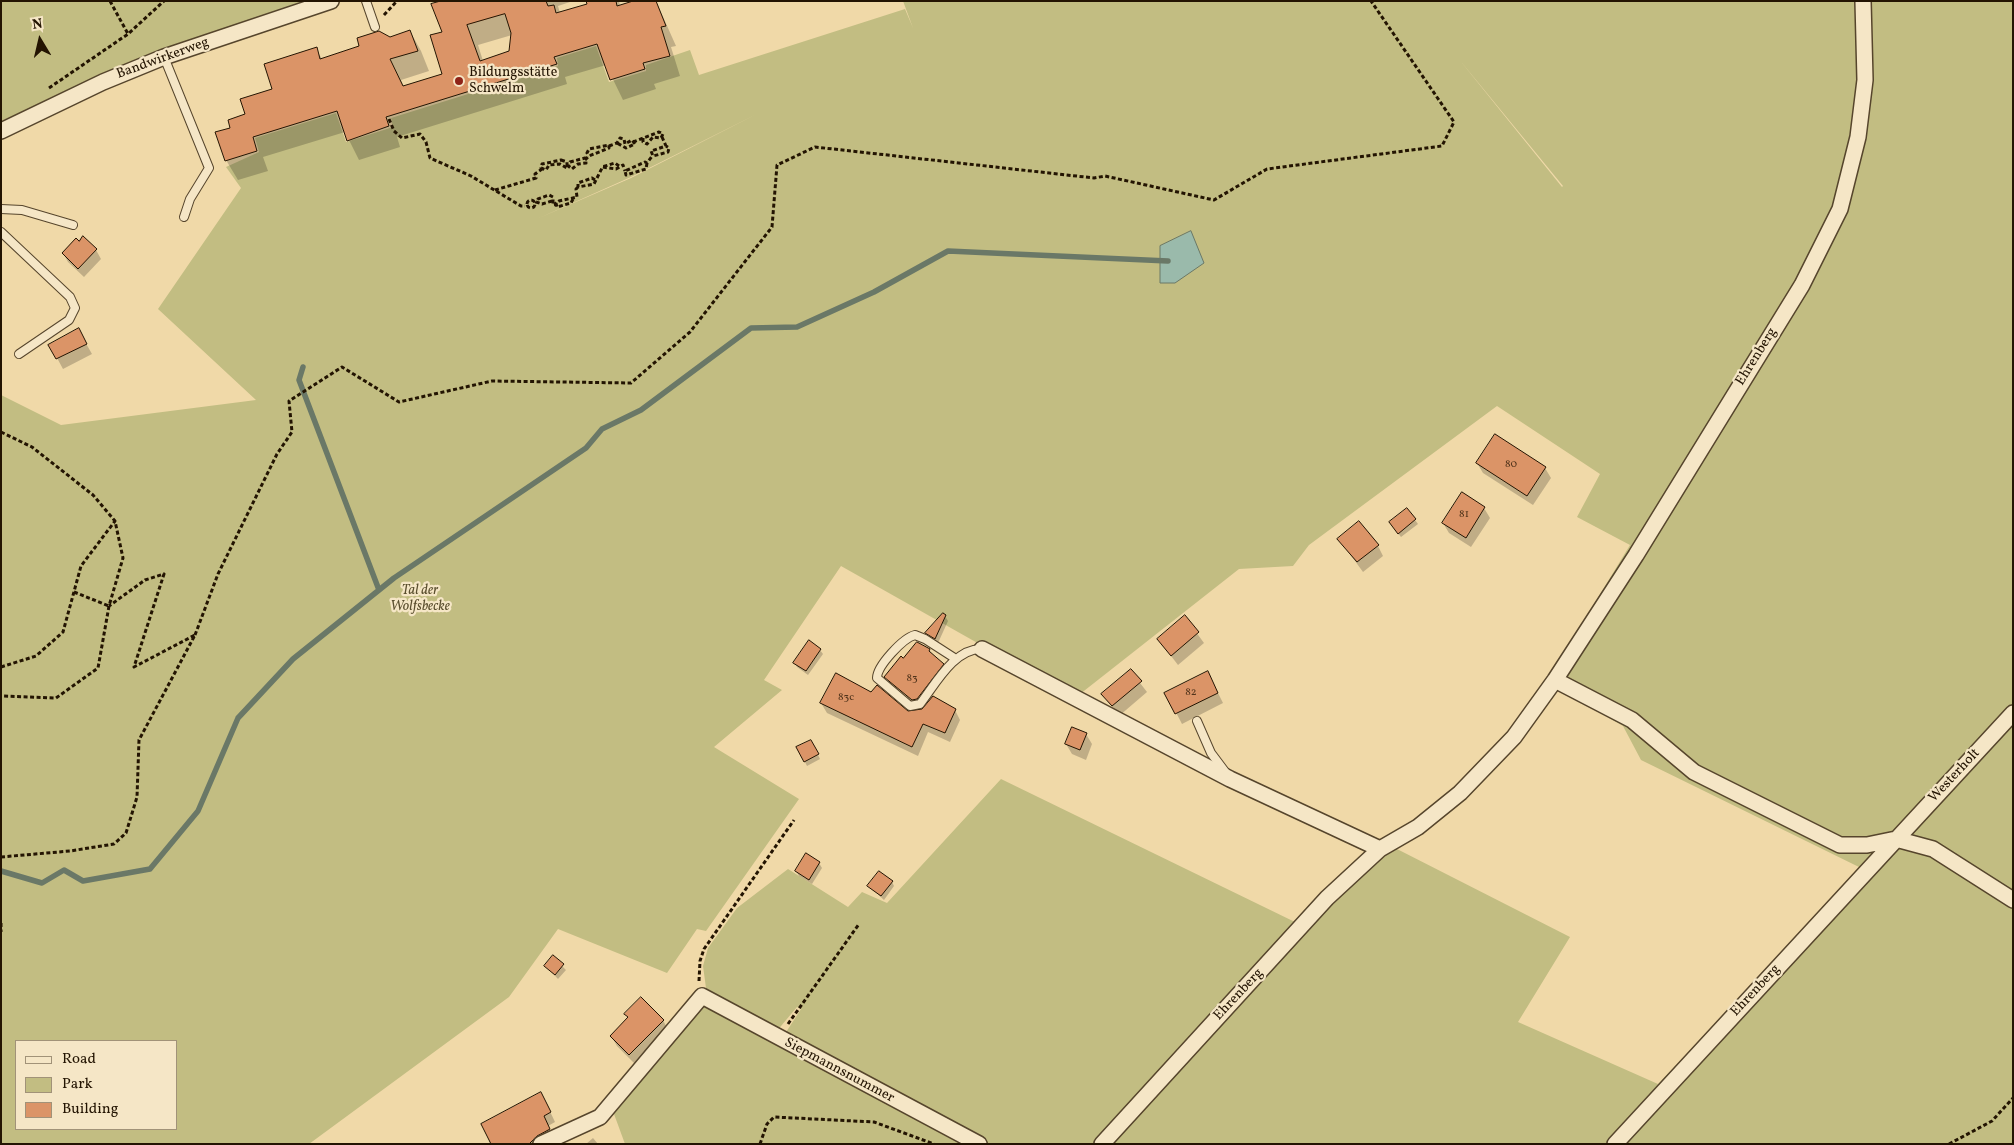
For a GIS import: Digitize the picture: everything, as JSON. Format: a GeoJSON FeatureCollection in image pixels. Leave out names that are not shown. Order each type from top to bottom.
{"type":"FeatureCollection","features":[{"type":"Feature","properties":{"kind":"street","name":"Bandwirkerweg"},"geometry":{"type":"LineString","coordinates":[[1,131],[103,82],[164,57],[331,1]]}},
{"type":"Feature","properties":{"kind":"street","name":"Ehrenberg"},"geometry":{"type":"LineString","coordinates":[[1102,1144],[1296,934],[1326,898],[1380,849],[1418,827],[1460,794],[1514,737],[1555,680],[1636,555],[1802,285],[1840,209],[1858,138],[1864,90],[1863,1]]}},
{"type":"Feature","properties":{"kind":"street"},"geometry":{"type":"LineString","coordinates":[[982,649],[1230,779],[1380,849]]}},
{"type":"Feature","properties":{"kind":"street"},"geometry":{"type":"LineString","coordinates":[[1555,680],[1632,720],[1694,772],[1840,845],[1867,845],[1896,839],[1933,849],[2013,900]]}},
{"type":"Feature","properties":{"kind":"street","name":"Westerholt"},"geometry":{"type":"LineString","coordinates":[[1896,839],[2013,713]]}},
{"type":"Feature","properties":{"kind":"street","name":"Ehrenberg"},"geometry":{"type":"LineString","coordinates":[[1615,1144],[1896,839]]}},
{"type":"Feature","properties":{"kind":"street"},"geometry":{"type":"LineString","coordinates":[[541,1144],[600,1117],[702,996]]}},
{"type":"Feature","properties":{"kind":"street","name":"Siepmannsnummer"},"geometry":{"type":"LineString","coordinates":[[702,996],[777,1039],[979,1144]]}},
{"type":"Feature","properties":{"kind":"lane"},"geometry":{"type":"LineString","coordinates":[[366,1],[374,24]]}},
{"type":"Feature","properties":{"kind":"lane"},"geometry":{"type":"LineString","coordinates":[[164,57],[210,168],[190,199],[184,217]]}},
{"type":"Feature","properties":{"kind":"lane"},"geometry":{"type":"LineString","coordinates":[[1,208],[22,210],[73,226]]}},
{"type":"Feature","properties":{"kind":"lane"},"geometry":{"type":"LineString","coordinates":[[1,232],[70,296],[75,308],[69,320],[19,354]]}},
{"type":"Feature","properties":{"kind":"lane"},"geometry":{"type":"LineString","coordinates":[[956,659],[926,639],[915,635],[904,640],[878,671],[877,678],[910,706],[915,707],[920,704],[956,659],[973,649],[982,649]]}},
{"type":"Feature","properties":{"kind":"lane"},"geometry":{"type":"LineString","coordinates":[[1197,721],[1211,753],[1230,779]]}},
{"type":"Feature","properties":{"kind":"path"},"geometry":{"type":"LineString","coordinates":[[110,1],[128,34]]}},
{"type":"Feature","properties":{"kind":"path"},"geometry":{"type":"LineString","coordinates":[[47,89],[128,34],[164,1]]}},
{"type":"Feature","properties":{"kind":"path"},"geometry":{"type":"LineString","coordinates":[[374,24],[397,1]]}},
{"type":"Feature","properties":{"kind":"path"},"geometry":{"type":"LineString","coordinates":[[1,857],[70,851],[114,844],[126,834],[138,796],[139,740],[195,635],[218,574],[277,454],[292,432],[289,401],[342,367],[400,402],[492,381],[631,383],[690,332],[772,227],[777,165],[815,147],[1094,178],[1105,176],[1214,200],[1267,170],[1442,146],[1454,122],[1371,1]]}},
{"type":"Feature","properties":{"kind":"path"},"geometry":{"type":"LineString","coordinates":[[390,119],[394,131],[402,138],[420,134],[426,142],[430,158],[471,176],[521,206],[525,206],[530,201],[542,204],[552,201]]}},
{"type":"Feature","properties":{"kind":"path"},"geometry":{"type":"LineString","coordinates":[[495,191],[510,184],[516,186],[536,178],[535,174],[542,168],[546,170],[549,165],[560,164],[565,168],[576,160],[585,158],[585,160],[589,156],[618,143],[620,138],[624,139],[625,144],[659,132],[662,133],[666,146],[669,148],[667,152],[652,155]]}},
{"type":"Feature","properties":{"kind":"path"},"geometry":{"type":"LineString","coordinates":[[643,138],[643,142],[647,144],[653,137],[659,139],[662,137]]}},
{"type":"Feature","properties":{"kind":"path"},"geometry":{"type":"LineString","coordinates":[[618,143],[628,148],[634,144],[633,142]]}},
{"type":"Feature","properties":{"kind":"path"},"geometry":{"type":"LineString","coordinates":[[589,156],[587,153],[589,149],[607,144],[609,146]]}},
{"type":"Feature","properties":{"kind":"path"},"geometry":{"type":"LineString","coordinates":[[536,202],[538,199],[549,195],[553,197],[553,205],[569,198],[577,197],[576,189],[594,184],[602,168],[616,169],[624,165],[626,175],[646,169],[647,162],[652,155],[652,150],[666,146]]}},
{"type":"Feature","properties":{"kind":"path"},"geometry":{"type":"LineString","coordinates":[[625,171],[647,162]]}},
{"type":"Feature","properties":{"kind":"path"},"geometry":{"type":"LineString","coordinates":[[1,432],[32,447],[93,495],[115,521],[123,558],[109,606],[98,668],[56,698],[1,696]]}},
{"type":"Feature","properties":{"kind":"path"},"geometry":{"type":"LineString","coordinates":[[1,667],[36,656],[63,632],[81,566],[115,521]]}},
{"type":"Feature","properties":{"kind":"path"},"geometry":{"type":"LineString","coordinates":[[109,606],[145,580],[164,574],[134,667],[195,635]]}},
{"type":"Feature","properties":{"kind":"path"},"geometry":{"type":"LineString","coordinates":[[74,592],[109,606]]}},
{"type":"Feature","properties":{"kind":"path"},"geometry":{"type":"LineString","coordinates":[[702,996],[699,979],[700,960],[704,949],[794,820]]}},
{"type":"Feature","properties":{"kind":"path"},"geometry":{"type":"LineString","coordinates":[[1,923],[1,932]]}},
{"type":"Feature","properties":{"kind":"path"},"geometry":{"type":"LineString","coordinates":[[777,1039],[859,924]]}},
{"type":"Feature","properties":{"kind":"path"},"geometry":{"type":"LineString","coordinates":[[1949,1144],[1992,1121],[2013,1098]]}},
{"type":"Feature","properties":{"kind":"path"},"geometry":{"type":"LineString","coordinates":[[760,1144],[767,1124],[774,1117],[874,1122],[933,1143]]}},
{"type":"Feature","properties":{"kind":"green space"},"geometry":{"type":"Polygon","coordinates":[[[1,1],[316,1],[55,98],[1,121],[1,1]]]}},
{"type":"Feature","properties":{"kind":"green space","name":"Tal der Wolfsbecke"},"geometry":{"type":"Polygon","coordinates":[[[903,1],[2013,1],[2013,1144],[1103,1144],[1352,879],[1395,848],[1570,937],[1518,1022],[1658,1084],[1888,844],[1859,867],[1641,760],[1623,726],[1554,686],[1566,650],[1630,545],[1577,517],[1600,474],[1497,406],[1309,545],[1293,566],[1239,569],[1075,698],[841,566],[764,680],[782,690],[714,747],[799,799],[706,931],[697,929],[667,973],[558,929],[509,997],[309,1144],[1,1144],[1,395],[61,425],[256,400],[158,309],[241,188],[226,167],[259,152],[255,138],[336,113],[346,142],[393,127],[391,118],[558,66],[557,58],[596,46],[609,82],[646,71],[646,65],[690,50],[699,75],[905,9],[913,28],[903,1]],[[1458,58],[1562,187],[1563,186],[1458,58]],[[755,115],[631,177],[539,218],[631,178],[755,115]]]}},
{"type":"Feature","properties":{"kind":"green space"},"geometry":{"type":"Polygon","coordinates":[[[1001,779],[1297,923],[1097,1144],[625,1144],[614,1114],[702,1002],[779,1043],[801,1009],[797,1007],[776,1032],[706,988],[703,966],[708,948],[737,908],[788,869],[848,907],[862,892],[887,903],[1001,779]]]}},
{"type":"Feature","properties":{"kind":"shaded area"},"geometry":{"type":"Polygon","coordinates":[[[1191,231],[1204,263],[1175,283],[1160,283],[1160,246],[1191,231]]]}},
{"type":"Feature","properties":{"kind":"building","name":"Bildungsstätte Schwelm"},"geometry":{"type":"Polygon","coordinates":[[[441,1],[546,1],[548,6],[554,5],[556,13],[587,4],[586,1],[616,1],[617,6],[633,1],[656,1],[666,26],[661,27],[670,56],[643,63],[645,69],[610,80],[597,44],[554,57],[557,64],[386,117],[389,126],[347,141],[337,111],[253,137],[257,151],[225,161],[215,132],[230,128],[228,120],[245,114],[240,99],[272,89],[264,64],[317,47],[320,59],[359,46],[357,38],[379,31],[390,37],[410,30],[418,51],[390,59],[403,86],[442,74],[430,35],[442,32],[431,4],[441,1]],[[505,14],[467,25],[480,61],[509,51],[511,33],[505,14]]]}},
{"type":"Feature","properties":{"kind":"building"},"geometry":{"type":"Polygon","coordinates":[[[83,236],[97,249],[78,269],[62,253],[76,238],[79,241],[83,236]]]}},
{"type":"Feature","properties":{"kind":"building"},"geometry":{"type":"Polygon","coordinates":[[[79,328],[87,344],[56,359],[48,345],[79,328]]]}},
{"type":"Feature","properties":{"kind":"building"},"geometry":{"type":"Polygon","coordinates":[[[1495,434],[1546,467],[1527,496],[1476,463],[1495,434]]]}},
{"type":"Feature","properties":{"kind":"building"},"geometry":{"type":"Polygon","coordinates":[[[1462,492],[1485,507],[1466,538],[1442,523],[1462,492]]]}},
{"type":"Feature","properties":{"kind":"building"},"geometry":{"type":"Polygon","coordinates":[[[1407,508],[1416,519],[1398,534],[1389,522],[1407,508]]]}},
{"type":"Feature","properties":{"kind":"building"},"geometry":{"type":"Polygon","coordinates":[[[1359,521],[1379,545],[1357,562],[1337,539],[1359,521]]]}},
{"type":"Feature","properties":{"kind":"building"},"geometry":{"type":"Polygon","coordinates":[[[943,613],[946,615],[935,639],[925,633],[943,613]]]}},
{"type":"Feature","properties":{"kind":"building"},"geometry":{"type":"Polygon","coordinates":[[[1185,615],[1199,632],[1171,656],[1157,639],[1185,615]]]}},
{"type":"Feature","properties":{"kind":"building"},"geometry":{"type":"Polygon","coordinates":[[[809,640],[821,649],[806,671],[793,663],[809,640]]]}},
{"type":"Feature","properties":{"kind":"building"},"geometry":{"type":"Polygon","coordinates":[[[917,642],[930,649],[929,651],[944,664],[917,699],[912,700],[884,677],[901,656],[903,658],[917,642]]]}},
{"type":"Feature","properties":{"kind":"building"},"geometry":{"type":"Polygon","coordinates":[[[1131,669],[1142,681],[1112,706],[1101,694],[1131,669]]]}},
{"type":"Feature","properties":{"kind":"building"},"geometry":{"type":"Polygon","coordinates":[[[1208,671],[1218,693],[1175,714],[1164,693],[1208,671]]]}},
{"type":"Feature","properties":{"kind":"building"},"geometry":{"type":"Polygon","coordinates":[[[836,673],[871,692],[877,685],[908,711],[922,709],[933,696],[956,709],[945,733],[923,724],[912,747],[820,703],[836,673]]]}},
{"type":"Feature","properties":{"kind":"building"},"geometry":{"type":"Polygon","coordinates":[[[1072,727],[1087,733],[1080,750],[1065,744],[1072,727]]]}},
{"type":"Feature","properties":{"kind":"building"},"geometry":{"type":"Polygon","coordinates":[[[811,740],[819,754],[804,762],[796,747],[811,740]]]}},
{"type":"Feature","properties":{"kind":"building"},"geometry":{"type":"Polygon","coordinates":[[[806,853],[820,862],[809,880],[795,871],[806,853]]]}},
{"type":"Feature","properties":{"kind":"building"},"geometry":{"type":"Polygon","coordinates":[[[879,871],[893,881],[881,896],[867,886],[879,871]]]}},
{"type":"Feature","properties":{"kind":"building"},"geometry":{"type":"Polygon","coordinates":[[[553,955],[564,964],[555,975],[544,966],[553,955]]]}},
{"type":"Feature","properties":{"kind":"building"},"geometry":{"type":"Polygon","coordinates":[[[641,997],[664,1020],[629,1055],[610,1036],[628,1017],[624,1014],[641,997]]]}},
{"type":"Feature","properties":{"kind":"building"},"geometry":{"type":"Polygon","coordinates":[[[541,1092],[551,1112],[544,1116],[550,1129],[537,1136],[529,1144],[491,1144],[481,1124],[541,1092]]]}},
{"type":"Feature","properties":{"kind":"waterway"},"geometry":{"type":"LineString","coordinates":[[1,871],[42,883],[64,870],[83,881],[150,869],[198,811],[238,718],[293,659],[394,578],[586,448],[602,429],[641,410],[751,328],[797,327],[874,292],[948,251],[1168,261]]}},
{"type":"Feature","properties":{"kind":"waterway"},"geometry":{"type":"LineString","coordinates":[[303,367],[299,380],[379,590]]}},
{"type":"Feature","properties":{"kind":"place","name":"Bildungsstätte Schwelm"},"geometry":{"type":"Point","coordinates":[459,81]}}]}
